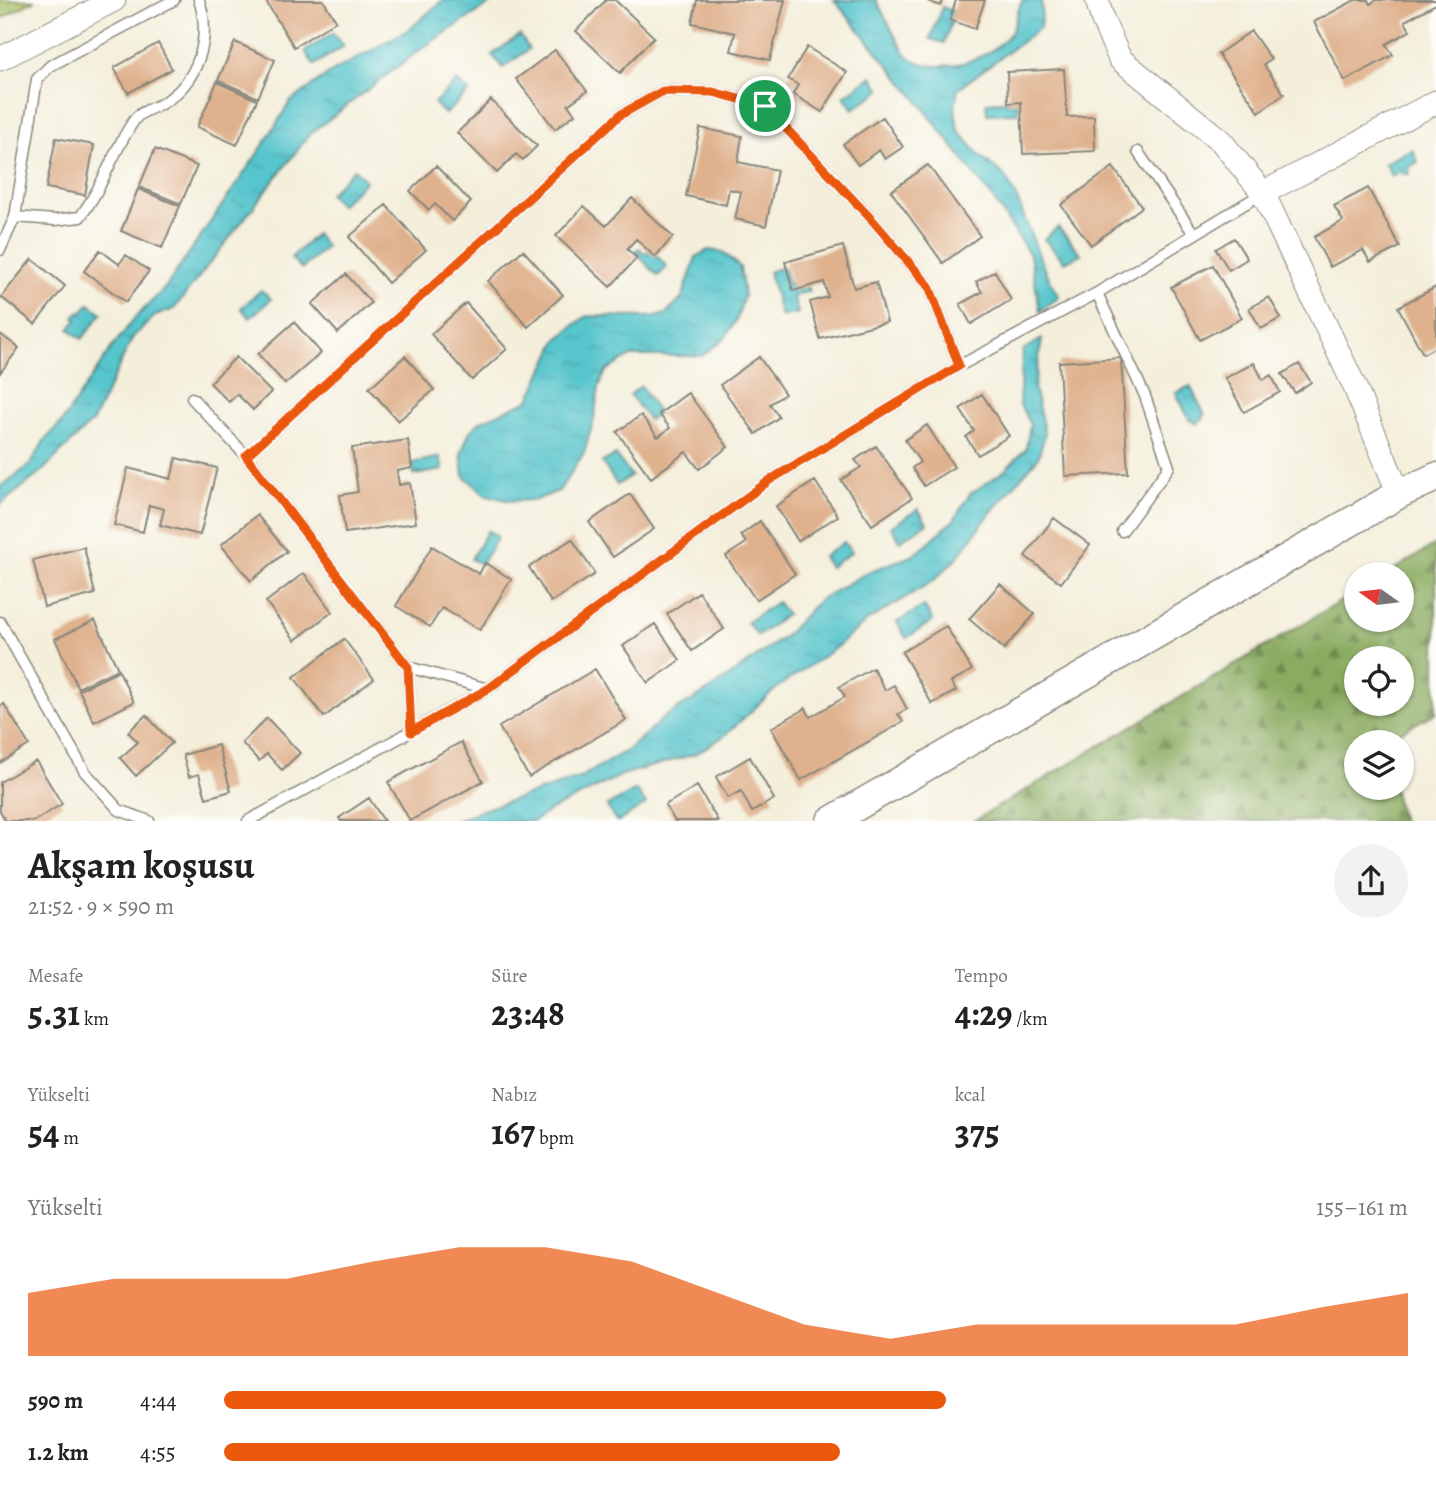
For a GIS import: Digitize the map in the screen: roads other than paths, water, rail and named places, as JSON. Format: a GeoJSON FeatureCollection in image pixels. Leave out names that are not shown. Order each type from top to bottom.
{"type":"FeatureCollection","features":[{"type":"Feature","properties":{"kind":"street"},"geometry":{"type":"LineString","coordinates":[[0,59],[114,0]]}},
{"type":"Feature","properties":{"kind":"street"},"geometry":{"type":"LineString","coordinates":[[1097,0],[1120,59],[1221,141],[1263,193],[1354,386],[1399,494]]}},
{"type":"Feature","properties":{"kind":"street"},"geometry":{"type":"LineString","coordinates":[[1263,193],[1436,102]]}},
{"type":"Feature","properties":{"kind":"street"},"geometry":{"type":"LineString","coordinates":[[831,821],[1399,494],[1436,477]]}},
{"type":"Feature","properties":{"kind":"lane"},"geometry":{"type":"LineString","coordinates":[[0,250],[15,217],[37,79],[50,66],[174,0]]}},
{"type":"Feature","properties":{"kind":"lane"},"geometry":{"type":"LineString","coordinates":[[15,217],[55,220],[80,217],[96,197],[119,146],[137,116],[165,102],[187,81],[202,49],[205,19],[199,0]]}},
{"type":"Feature","properties":{"kind":"lane"},"geometry":{"type":"LineString","coordinates":[[246,456],[620,115],[663,91],[713,92],[765,106],[874,222],[929,286],[959,366]]}},
{"type":"Feature","properties":{"kind":"lane"},"geometry":{"type":"LineString","coordinates":[[1138,152],[1194,234]]}},
{"type":"Feature","properties":{"kind":"lane"},"geometry":{"type":"LineString","coordinates":[[248,821],[488,689],[770,480],[959,366],[1097,293],[1263,193]]}},
{"type":"Feature","properties":{"kind":"lane"},"geometry":{"type":"LineString","coordinates":[[1097,293],[1145,396],[1169,467],[1122,531]]}},
{"type":"Feature","properties":{"kind":"lane"},"geometry":{"type":"LineString","coordinates":[[192,398],[246,456],[408,667],[411,732]]}},
{"type":"Feature","properties":{"kind":"lane"},"geometry":{"type":"LineString","coordinates":[[0,622],[85,772],[119,810],[149,821]]}},
{"type":"Feature","properties":{"kind":"lane"},"geometry":{"type":"LineString","coordinates":[[408,667],[488,689]]}},
{"type":"Feature","properties":{"kind":"water"},"geometry":{"type":"Polygon","coordinates":[[[443,0],[496,0],[421,49],[311,133],[174,309],[155,316],[133,337],[93,421],[40,473],[0,505],[0,487],[30,465],[44,441],[62,422],[110,350],[134,319],[165,288],[290,102],[330,73],[411,28],[443,0]]]}},
{"type":"Feature","properties":{"kind":"water"},"geometry":{"type":"Polygon","coordinates":[[[834,0],[876,0],[909,57],[920,63],[947,66],[976,59],[1000,44],[1009,35],[1023,0],[1041,0],[1040,28],[958,89],[955,108],[958,130],[980,156],[1003,174],[1016,196],[1044,268],[1059,297],[1040,311],[1030,255],[994,200],[915,97],[834,0]]]}},
{"type":"Feature","properties":{"kind":"water"},"geometry":{"type":"Polygon","coordinates":[[[942,7],[955,12],[944,43],[930,39],[942,7]]]}},
{"type":"Feature","properties":{"kind":"water"},"geometry":{"type":"Polygon","coordinates":[[[333,33],[344,46],[314,65],[305,51],[333,33]]]}},
{"type":"Feature","properties":{"kind":"water"},"geometry":{"type":"Polygon","coordinates":[[[520,35],[529,49],[503,68],[492,55],[520,35]]]}},
{"type":"Feature","properties":{"kind":"water"},"geometry":{"type":"Polygon","coordinates":[[[872,76],[881,90],[853,109],[844,96],[872,76]]]}},
{"type":"Feature","properties":{"kind":"water"},"geometry":{"type":"Polygon","coordinates":[[[457,81],[469,92],[445,114],[434,103],[457,81]]]}},
{"type":"Feature","properties":{"kind":"water"},"geometry":{"type":"Polygon","coordinates":[[[1018,100],[1018,113],[987,114],[986,102],[1018,100]]]}},
{"type":"Feature","properties":{"kind":"water"},"geometry":{"type":"Polygon","coordinates":[[[1412,149],[1418,162],[1410,166],[1409,174],[1401,171],[1391,176],[1385,163],[1412,149]]]}},
{"type":"Feature","properties":{"kind":"water"},"geometry":{"type":"Polygon","coordinates":[[[354,169],[366,181],[340,205],[329,194],[354,169]]]}},
{"type":"Feature","properties":{"kind":"water"},"geometry":{"type":"Polygon","coordinates":[[[1058,227],[1081,254],[1065,262],[1044,239],[1058,227]]]}},
{"type":"Feature","properties":{"kind":"water"},"geometry":{"type":"Polygon","coordinates":[[[316,234],[326,247],[302,269],[291,258],[316,234]]]}},
{"type":"Feature","properties":{"kind":"water"},"geometry":{"type":"Polygon","coordinates":[[[639,248],[645,254],[651,249],[667,267],[658,276],[635,252],[639,248]]]}},
{"type":"Feature","properties":{"kind":"water"},"geometry":{"type":"Polygon","coordinates":[[[708,250],[723,252],[740,267],[744,296],[737,319],[725,338],[702,356],[631,356],[606,371],[599,387],[594,419],[584,453],[559,491],[536,500],[510,501],[486,495],[464,476],[461,453],[470,431],[481,421],[529,400],[557,340],[587,316],[655,317],[666,314],[682,298],[696,257],[708,250]]]}},
{"type":"Feature","properties":{"kind":"water"},"geometry":{"type":"Polygon","coordinates":[[[783,267],[789,285],[806,280],[809,291],[793,296],[798,313],[781,317],[769,272],[783,267]]]}},
{"type":"Feature","properties":{"kind":"water"},"geometry":{"type":"Polygon","coordinates":[[[261,290],[271,299],[250,318],[241,308],[261,290]]]}},
{"type":"Feature","properties":{"kind":"water"},"geometry":{"type":"Polygon","coordinates":[[[89,304],[102,313],[82,339],[69,329],[77,320],[74,317],[78,312],[81,313],[89,304]]]}},
{"type":"Feature","properties":{"kind":"water"},"geometry":{"type":"Polygon","coordinates":[[[1042,339],[1034,387],[1045,435],[1038,458],[992,511],[957,558],[933,581],[867,621],[834,649],[778,687],[724,736],[695,754],[622,775],[534,821],[456,821],[579,778],[626,751],[666,716],[714,687],[785,636],[819,600],[870,571],[914,555],[953,521],[970,494],[1004,471],[1026,449],[1030,424],[1019,403],[1023,350],[1042,339]]]}},
{"type":"Feature","properties":{"kind":"water"},"geometry":{"type":"Polygon","coordinates":[[[641,386],[658,413],[649,420],[630,395],[641,386]]]}},
{"type":"Feature","properties":{"kind":"water"},"geometry":{"type":"Polygon","coordinates":[[[1190,386],[1205,415],[1202,416],[1204,419],[1196,424],[1193,420],[1190,421],[1176,393],[1190,386]]]}},
{"type":"Feature","properties":{"kind":"water"},"geometry":{"type":"Polygon","coordinates":[[[616,455],[631,476],[617,485],[602,462],[616,455]]]}},
{"type":"Feature","properties":{"kind":"water"},"geometry":{"type":"Polygon","coordinates":[[[440,457],[443,470],[414,475],[412,463],[440,457]]]}},
{"type":"Feature","properties":{"kind":"water"},"geometry":{"type":"Polygon","coordinates":[[[918,509],[927,523],[900,541],[891,527],[918,509]]]}},
{"type":"Feature","properties":{"kind":"water"},"geometry":{"type":"Polygon","coordinates":[[[488,530],[498,537],[481,564],[471,559],[488,530]]]}},
{"type":"Feature","properties":{"kind":"water"},"geometry":{"type":"Polygon","coordinates":[[[844,542],[852,552],[830,567],[823,557],[844,542]]]}},
{"type":"Feature","properties":{"kind":"water"},"geometry":{"type":"Polygon","coordinates":[[[777,602],[787,614],[758,636],[747,622],[777,602]]]}},
{"type":"Feature","properties":{"kind":"water"},"geometry":{"type":"Polygon","coordinates":[[[924,606],[933,621],[906,638],[897,622],[924,606]]]}},
{"type":"Feature","properties":{"kind":"water"},"geometry":{"type":"Polygon","coordinates":[[[636,790],[646,804],[616,821],[607,806],[636,790]]]}}]}
